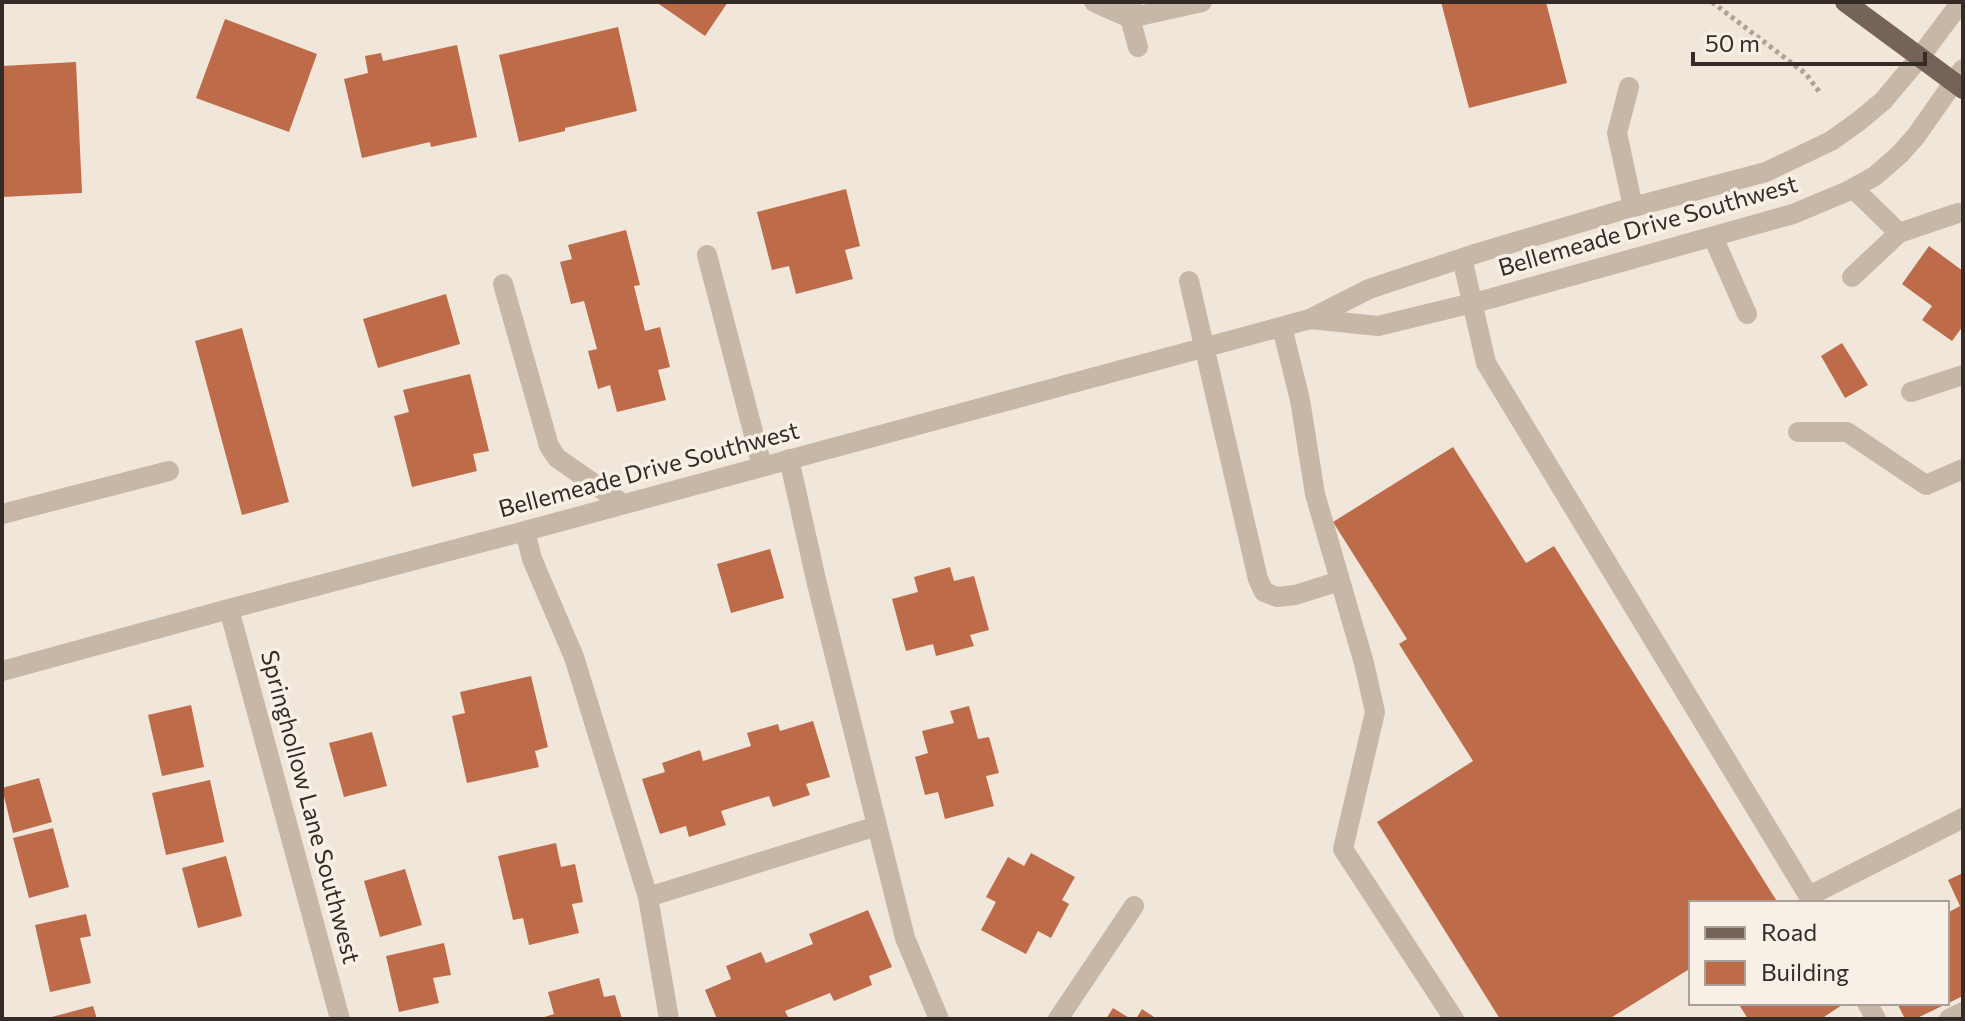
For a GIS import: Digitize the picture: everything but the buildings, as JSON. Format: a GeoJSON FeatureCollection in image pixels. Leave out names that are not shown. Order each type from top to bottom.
{"type":"FeatureCollection","features":[{"type":"Feature","properties":{"kind":"main road"},"geometry":{"type":"LineString","coordinates":[[1845,2],[1920,57],[1960,80]]}},
{"type":"Feature","properties":{"kind":"street"},"geometry":{"type":"LineString","coordinates":[[1094,2],[1131,10],[1202,2]]}},
{"type":"Feature","properties":{"kind":"street","name":"Bellemeade Drive Southwest"},"geometry":{"type":"LineString","coordinates":[[2,671],[1282,327],[1310,319],[1369,289],[1462,258],[1633,207],[1766,172],[1831,141],[1883,101],[1961,2]]}},
{"type":"Feature","properties":{"kind":"street"},"geometry":{"type":"LineString","coordinates":[[1131,10],[1138,47]]}},
{"type":"Feature","properties":{"kind":"street","name":"Bellemeade Drive Southwest"},"geometry":{"type":"LineString","coordinates":[[1310,319],[1378,326],[1793,214],[1875,176],[1909,144],[1960,80]]}},
{"type":"Feature","properties":{"kind":"street"},"geometry":{"type":"LineString","coordinates":[[1629,87],[1617,133],[1633,207]]}},
{"type":"Feature","properties":{"kind":"street"},"geometry":{"type":"LineString","coordinates":[[1853,188],[1899,233]]}},
{"type":"Feature","properties":{"kind":"street"},"geometry":{"type":"LineString","coordinates":[[1852,277],[1899,233],[1958,213]]}},
{"type":"Feature","properties":{"kind":"street"},"geometry":{"type":"LineString","coordinates":[[1713,237],[1747,314]]}},
{"type":"Feature","properties":{"kind":"street"},"geometry":{"type":"LineString","coordinates":[[707,255],[762,466]]}},
{"type":"Feature","properties":{"kind":"street"},"geometry":{"type":"LineString","coordinates":[[1462,258],[1486,363],[1811,899],[1963,818]]}},
{"type":"Feature","properties":{"kind":"street"},"geometry":{"type":"LineString","coordinates":[[1189,281],[1258,579],[1264,592],[1277,597],[1295,595],[1340,581]]}},
{"type":"Feature","properties":{"kind":"street"},"geometry":{"type":"LineString","coordinates":[[503,284],[549,446],[557,458],[623,504]]}},
{"type":"Feature","properties":{"kind":"street"},"geometry":{"type":"LineString","coordinates":[[1282,327],[1300,400],[1315,494],[1375,712],[1343,849],[1454,1019]]}},
{"type":"Feature","properties":{"kind":"street"},"geometry":{"type":"LineString","coordinates":[[1911,392],[1963,375]]}},
{"type":"Feature","properties":{"kind":"street"},"geometry":{"type":"LineString","coordinates":[[1798,432],[1847,432],[1926,485],[1963,469]]}},
{"type":"Feature","properties":{"kind":"street"},"geometry":{"type":"LineString","coordinates":[[789,459],[905,938],[939,1019]]}},
{"type":"Feature","properties":{"kind":"street"},"geometry":{"type":"LineString","coordinates":[[2,514],[169,471]]}},
{"type":"Feature","properties":{"kind":"street"},"geometry":{"type":"LineString","coordinates":[[525,531],[532,559],[574,657],[648,897],[669,1019]]}},
{"type":"Feature","properties":{"kind":"street","name":"Springhollow Lane Southwest"},"geometry":{"type":"LineString","coordinates":[[229,609],[340,1019]]}},
{"type":"Feature","properties":{"kind":"street"},"geometry":{"type":"LineString","coordinates":[[648,897],[877,826]]}},
{"type":"Feature","properties":{"kind":"street"},"geometry":{"type":"LineString","coordinates":[[1058,1019],[1134,906]]}},
{"type":"Feature","properties":{"kind":"street"},"geometry":{"type":"LineString","coordinates":[[1949,1019],[1963,1012]]}},
{"type":"Feature","properties":{"kind":"path"},"geometry":{"type":"LineString","coordinates":[[1712,2],[1806,74],[1821,94]]}}]}
